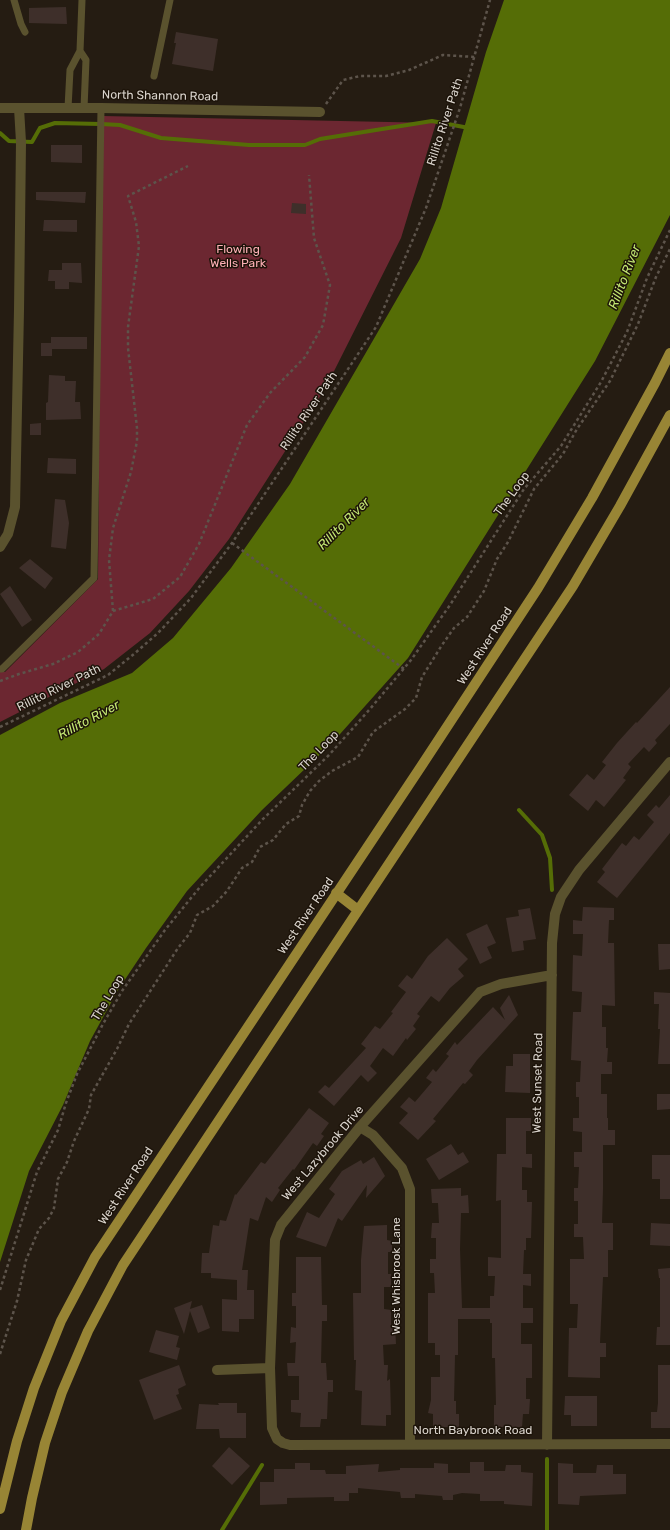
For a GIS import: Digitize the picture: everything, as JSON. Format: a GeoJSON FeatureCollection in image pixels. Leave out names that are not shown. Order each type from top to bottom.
{"type":"FeatureCollection","features":[{"type":"Feature","properties":{"kind":"main road","name":"West River Road"},"geometry":{"type":"LineString","coordinates":[[0,1509],[17,1441],[34,1388],[61,1321],[95,1257],[427,758],[538,588],[592,498],[670,353]]}},
{"type":"Feature","properties":{"kind":"main road"},"geometry":{"type":"LineString","coordinates":[[26,1530],[29,1511],[46,1443],[62,1392],[88,1331],[123,1265],[573,586],[620,506],[670,415]]}},
{"type":"Feature","properties":{"kind":"main road"},"geometry":{"type":"LineString","coordinates":[[336,893],[358,910]]}},
{"type":"Feature","properties":{"kind":"street","name":"North Shannon Road"},"geometry":{"type":"LineString","coordinates":[[0,108],[101,108],[320,112]]}},
{"type":"Feature","properties":{"kind":"street"},"geometry":{"type":"LineString","coordinates":[[0,547],[8,534],[15,507],[19,295],[19,108]]}},
{"type":"Feature","properties":{"kind":"street","name":"West Sunset Road"},"geometry":{"type":"LineString","coordinates":[[547,1445],[552,943],[555,914],[561,897],[579,870],[670,762]]}},
{"type":"Feature","properties":{"kind":"street","name":"West Lazybrook Drive"},"geometry":{"type":"LineString","coordinates":[[274,1443],[271,1420],[270,1368],[275,1240],[277,1232],[286,1216],[360,1127],[480,992],[502,984],[552,975]]}},
{"type":"Feature","properties":{"kind":"street","name":"West Whisbrook Lane"},"geometry":{"type":"LineString","coordinates":[[360,1127],[362,1130],[373,1135],[402,1168],[410,1189],[410,1444]]}},
{"type":"Feature","properties":{"kind":"street"},"geometry":{"type":"LineString","coordinates":[[217,1370],[270,1368]]}},
{"type":"Feature","properties":{"kind":"street","name":"North Baybrook Road"},"geometry":{"type":"LineString","coordinates":[[274,1443],[290,1445],[670,1444]]}},
{"type":"Feature","properties":{"kind":"lane"},"geometry":{"type":"LineString","coordinates":[[14,0],[25,32]]}},
{"type":"Feature","properties":{"kind":"lane"},"geometry":{"type":"LineString","coordinates":[[68,108],[70,70],[80,51],[82,0]]}},
{"type":"Feature","properties":{"kind":"lane"},"geometry":{"type":"LineString","coordinates":[[154,76],[170,0]]}},
{"type":"Feature","properties":{"kind":"lane"},"geometry":{"type":"LineString","coordinates":[[80,51],[86,60],[84,108]]}},
{"type":"Feature","properties":{"kind":"lane"},"geometry":{"type":"LineString","coordinates":[[0,669],[2,669],[94,578],[101,108]]}},
{"type":"Feature","properties":{"kind":"path","name":"Rillito River Path"},"geometry":{"type":"LineString","coordinates":[[0,727],[108,675],[158,633],[191,598],[232,543],[376,326],[426,208],[460,108],[490,0]]}},
{"type":"Feature","properties":{"kind":"path"},"geometry":{"type":"LineString","coordinates":[[320,112],[343,80],[360,76],[386,76],[409,70],[443,55],[475,56]]}},
{"type":"Feature","properties":{"kind":"path"},"geometry":{"type":"LineString","coordinates":[[0,681],[53,664],[78,652],[98,634],[113,611],[108,560],[113,528],[131,472],[137,441],[137,428],[128,348],[128,327],[139,246],[136,222],[128,196],[188,166]]}},
{"type":"Feature","properties":{"kind":"path"},"geometry":{"type":"LineString","coordinates":[[113,611],[153,599],[180,577],[199,544],[247,425],[270,393],[305,358],[323,325],[330,285],[314,238],[309,175]]}},
{"type":"Feature","properties":{"kind":"path","name":"The Loop"},"geometry":{"type":"LineString","coordinates":[[0,1290],[37,1172],[58,1130],[77,1074],[103,1024],[135,971],[165,930],[200,887],[262,820],[329,754],[404,669],[450,604],[524,489],[561,446],[601,382],[627,332],[648,278],[670,230]]}},
{"type":"Feature","properties":{"kind":"path"},"geometry":{"type":"LineString","coordinates":[[0,1354],[8,1333],[17,1301],[26,1260],[39,1229],[49,1218],[54,1208],[58,1179],[67,1162],[74,1140],[88,1108],[91,1095],[118,1049],[129,1024],[178,948],[190,933],[197,914],[213,906],[227,891],[242,868],[252,862],[260,847],[273,840],[286,824],[299,816],[302,805],[319,781],[332,771],[358,757],[373,732],[405,709],[416,698],[422,677],[442,645],[454,628],[466,617],[484,591],[497,559],[508,542],[534,489],[563,454],[577,429],[610,381],[638,324],[656,277],[670,248]]}},
{"type":"Feature","properties":{"kind":"path"},"geometry":{"type":"LineString","coordinates":[[232,543],[404,669]]}},
{"type":"Feature","properties":{"kind":"green space","name":"Flowing Wells Park"},"geometry":{"type":"Polygon","coordinates":[[[102,116],[436,123],[401,238],[326,387],[229,539],[189,591],[150,633],[104,669],[0,722],[0,671],[5,672],[98,579],[102,116]]]}},
{"type":"Feature","properties":{"kind":"water","name":"Rillito River"},"geometry":{"type":"Polygon","coordinates":[[[504,0],[670,0],[670,215],[595,361],[408,658],[332,743],[262,810],[187,891],[118,990],[90,1041],[63,1105],[29,1171],[0,1262],[0,735],[60,703],[132,673],[173,638],[231,568],[290,484],[420,259],[441,208],[486,52],[504,0]]]}},
{"type":"Feature","properties":{"kind":"building"},"geometry":{"type":"Polygon","coordinates":[[[66,7],[67,24],[29,23],[29,8],[66,7]]]}},
{"type":"Feature","properties":{"kind":"building"},"geometry":{"type":"Polygon","coordinates":[[[176,32],[218,39],[213,71],[172,64],[176,43],[174,43],[176,32]]]}},
{"type":"Feature","properties":{"kind":"building"},"geometry":{"type":"Polygon","coordinates":[[[51,145],[82,145],[82,163],[51,162],[51,145]]]}},
{"type":"Feature","properties":{"kind":"building"},"geometry":{"type":"Polygon","coordinates":[[[36,192],[86,192],[85,203],[36,200],[36,192]]]}},
{"type":"Feature","properties":{"kind":"building"},"geometry":{"type":"Polygon","coordinates":[[[292,203],[306,204],[306,214],[291,213],[292,203]]]}},
{"type":"Feature","properties":{"kind":"building"},"geometry":{"type":"Polygon","coordinates":[[[44,220],[77,220],[77,232],[43,231],[44,220]]]}},
{"type":"Feature","properties":{"kind":"building"},"geometry":{"type":"Polygon","coordinates":[[[62,263],[81,263],[82,283],[69,282],[69,289],[55,289],[55,281],[48,281],[49,270],[62,270],[62,263]]]}},
{"type":"Feature","properties":{"kind":"building"},"geometry":{"type":"Polygon","coordinates":[[[51,337],[87,337],[87,349],[52,349],[52,356],[41,356],[41,343],[51,343],[51,337]]]}},
{"type":"Feature","properties":{"kind":"building"},"geometry":{"type":"Polygon","coordinates":[[[49,375],[65,376],[65,381],[76,381],[75,402],[80,402],[81,419],[46,420],[49,375]]]}},
{"type":"Feature","properties":{"kind":"building"},"geometry":{"type":"Polygon","coordinates":[[[41,423],[41,435],[30,435],[30,424],[41,423]]]}},
{"type":"Feature","properties":{"kind":"building"},"geometry":{"type":"Polygon","coordinates":[[[48,458],[76,459],[76,474],[47,473],[48,458]]]}},
{"type":"Feature","properties":{"kind":"building"},"geometry":{"type":"Polygon","coordinates":[[[55,499],[65,500],[69,523],[66,549],[51,547],[55,499]]]}},
{"type":"Feature","properties":{"kind":"building"},"geometry":{"type":"Polygon","coordinates":[[[30,559],[53,578],[45,589],[19,568],[30,559]]]}},
{"type":"Feature","properties":{"kind":"building"},"geometry":{"type":"Polygon","coordinates":[[[10,586],[32,620],[22,627],[0,594],[10,586]]]}},
{"type":"Feature","properties":{"kind":"building"},"geometry":{"type":"Polygon","coordinates":[[[670,687],[670,724],[655,740],[657,743],[649,752],[644,747],[628,764],[631,767],[623,778],[626,780],[604,807],[596,800],[588,811],[569,795],[587,774],[594,780],[606,765],[602,762],[617,743],[670,687]]]}},
{"type":"Feature","properties":{"kind":"building"},"geometry":{"type":"Polygon","coordinates":[[[670,795],[670,833],[617,898],[597,882],[605,872],[602,869],[622,843],[626,846],[634,836],[639,840],[654,822],[647,815],[656,805],[659,808],[670,795]]]}},
{"type":"Feature","properties":{"kind":"building"},"geometry":{"type":"Polygon","coordinates":[[[583,907],[614,908],[614,920],[609,920],[608,943],[614,943],[615,1006],[602,1005],[602,1027],[606,1027],[606,1048],[608,1048],[607,1062],[612,1062],[612,1074],[601,1074],[601,1094],[607,1094],[608,1130],[615,1130],[615,1145],[603,1145],[602,1223],[613,1223],[613,1250],[608,1250],[608,1277],[603,1277],[600,1343],[606,1343],[606,1357],[600,1357],[600,1378],[568,1377],[569,1328],[577,1328],[578,1304],[570,1304],[570,1259],[584,1259],[583,1237],[574,1237],[574,1224],[578,1224],[578,1201],[574,1201],[574,1188],[578,1188],[579,1167],[574,1167],[574,1152],[582,1152],[582,1132],[573,1131],[573,1118],[579,1118],[579,1097],[576,1097],[576,1082],[580,1082],[581,1061],[571,1060],[573,1012],[581,1012],[582,992],[572,991],[573,955],[582,956],[583,934],[573,934],[573,920],[582,921],[583,907]]]}},
{"type":"Feature","properties":{"kind":"building"},"geometry":{"type":"Polygon","coordinates":[[[530,908],[536,939],[523,941],[524,950],[512,952],[506,918],[519,916],[518,910],[530,908]]]}},
{"type":"Feature","properties":{"kind":"building"},"geometry":{"type":"Polygon","coordinates":[[[487,924],[496,943],[487,947],[492,958],[480,964],[466,934],[487,924]]]}},
{"type":"Feature","properties":{"kind":"building"},"geometry":{"type":"Polygon","coordinates":[[[447,938],[468,959],[458,969],[464,976],[450,988],[439,1002],[431,996],[417,1014],[420,1016],[413,1026],[416,1029],[407,1040],[406,1038],[393,1056],[383,1048],[370,1066],[377,1073],[368,1082],[361,1075],[334,1106],[318,1092],[325,1085],[329,1088],[366,1048],[361,1044],[375,1026],[380,1029],[393,1013],[391,1012],[406,992],[398,986],[407,975],[412,979],[428,956],[447,938]]]}},
{"type":"Feature","properties":{"kind":"building"},"geometry":{"type":"Polygon","coordinates":[[[658,944],[670,944],[670,969],[659,970],[658,944]]]}},
{"type":"Feature","properties":{"kind":"building"},"geometry":{"type":"Polygon","coordinates":[[[654,992],[670,993],[670,1064],[658,1064],[660,1029],[658,1029],[659,1004],[654,1004],[654,992]]]}},
{"type":"Feature","properties":{"kind":"building"},"geometry":{"type":"Polygon","coordinates":[[[509,995],[518,1015],[477,1060],[469,1071],[473,1075],[465,1084],[463,1083],[433,1119],[436,1121],[418,1140],[399,1123],[408,1113],[400,1107],[409,1097],[415,1102],[432,1082],[426,1078],[433,1069],[436,1072],[449,1056],[446,1054],[455,1042],[457,1045],[493,1007],[505,1020],[500,1008],[509,995]]]}},
{"type":"Feature","properties":{"kind":"building"},"geometry":{"type":"Polygon","coordinates":[[[513,1054],[530,1054],[530,1093],[505,1092],[506,1066],[513,1066],[513,1054]]]}},
{"type":"Feature","properties":{"kind":"building"},"geometry":{"type":"Polygon","coordinates":[[[657,1094],[670,1094],[670,1109],[657,1110],[657,1094]]]}},
{"type":"Feature","properties":{"kind":"building"},"geometry":{"type":"Polygon","coordinates":[[[309,1108],[329,1123],[321,1134],[324,1136],[317,1146],[313,1143],[294,1170],[293,1169],[278,1188],[280,1190],[272,1202],[266,1197],[258,1221],[250,1218],[242,1270],[248,1270],[247,1290],[254,1290],[254,1319],[239,1319],[239,1332],[222,1331],[222,1299],[237,1300],[237,1280],[211,1278],[211,1273],[201,1273],[202,1253],[209,1253],[213,1225],[219,1226],[220,1220],[226,1221],[235,1194],[236,1195],[261,1162],[265,1164],[309,1108]]]}},
{"type":"Feature","properties":{"kind":"building"},"geometry":{"type":"Polygon","coordinates":[[[506,1118],[531,1118],[531,1131],[526,1131],[526,1154],[532,1154],[532,1168],[522,1167],[522,1190],[527,1190],[527,1202],[532,1202],[531,1238],[526,1238],[523,1274],[531,1274],[531,1286],[523,1285],[523,1308],[533,1308],[533,1323],[521,1323],[521,1344],[532,1344],[532,1378],[526,1378],[526,1399],[530,1399],[529,1414],[523,1414],[522,1427],[494,1427],[494,1405],[496,1405],[495,1358],[492,1358],[492,1323],[490,1323],[490,1319],[458,1319],[458,1355],[455,1355],[454,1401],[456,1401],[456,1414],[459,1414],[459,1427],[433,1427],[433,1414],[428,1413],[431,1400],[431,1377],[440,1377],[440,1355],[435,1355],[435,1343],[428,1343],[428,1293],[435,1293],[434,1273],[430,1273],[430,1259],[436,1259],[436,1238],[431,1238],[432,1223],[439,1223],[438,1203],[432,1203],[431,1189],[461,1188],[461,1196],[468,1195],[469,1213],[461,1213],[460,1249],[462,1308],[490,1308],[490,1296],[494,1296],[495,1276],[488,1276],[488,1257],[501,1258],[501,1200],[496,1201],[497,1154],[506,1154],[506,1118]]]}},
{"type":"Feature","properties":{"kind":"building"},"geometry":{"type":"Polygon","coordinates":[[[451,1144],[458,1155],[463,1152],[469,1162],[439,1180],[426,1159],[451,1144]]]}},
{"type":"Feature","properties":{"kind":"building"},"geometry":{"type":"Polygon","coordinates":[[[652,1155],[670,1155],[670,1199],[660,1199],[660,1179],[652,1179],[652,1155]]]}},
{"type":"Feature","properties":{"kind":"building"},"geometry":{"type":"Polygon","coordinates":[[[374,1157],[385,1176],[366,1198],[367,1185],[342,1221],[338,1218],[326,1247],[296,1237],[307,1212],[319,1218],[335,1194],[329,1189],[342,1171],[361,1160],[363,1164],[374,1157]]]}},
{"type":"Feature","properties":{"kind":"building"},"geometry":{"type":"Polygon","coordinates":[[[651,1223],[670,1224],[670,1246],[650,1245],[651,1223]]]}},
{"type":"Feature","properties":{"kind":"building"},"geometry":{"type":"Polygon","coordinates":[[[387,1225],[387,1240],[392,1241],[392,1252],[388,1252],[388,1274],[391,1274],[391,1287],[384,1287],[384,1309],[391,1310],[391,1326],[395,1326],[396,1344],[383,1345],[384,1365],[388,1365],[387,1381],[390,1379],[391,1415],[386,1415],[386,1426],[361,1425],[362,1391],[355,1390],[356,1360],[354,1360],[353,1293],[361,1293],[361,1260],[364,1226],[387,1225]]]}},
{"type":"Feature","properties":{"kind":"building"},"geometry":{"type":"Polygon","coordinates":[[[296,1257],[321,1257],[322,1305],[327,1305],[327,1321],[322,1321],[321,1363],[326,1363],[327,1380],[333,1380],[333,1392],[328,1392],[327,1419],[321,1419],[320,1427],[300,1427],[301,1413],[291,1412],[291,1400],[299,1400],[299,1376],[288,1376],[287,1363],[295,1363],[296,1342],[290,1343],[291,1327],[296,1328],[296,1306],[292,1306],[292,1293],[296,1293],[296,1257]]]}},
{"type":"Feature","properties":{"kind":"building"},"geometry":{"type":"Polygon","coordinates":[[[670,1268],[670,1345],[656,1345],[657,1327],[660,1327],[660,1278],[658,1269],[670,1268]]]}},
{"type":"Feature","properties":{"kind":"building"},"geometry":{"type":"Polygon","coordinates":[[[192,1301],[190,1309],[202,1305],[210,1328],[198,1333],[190,1311],[184,1334],[174,1308],[192,1301]]]}},
{"type":"Feature","properties":{"kind":"building"},"geometry":{"type":"Polygon","coordinates":[[[156,1330],[179,1336],[176,1347],[180,1348],[177,1360],[149,1352],[156,1330]]]}},
{"type":"Feature","properties":{"kind":"building"},"geometry":{"type":"Polygon","coordinates":[[[179,1365],[186,1385],[178,1389],[179,1394],[176,1395],[182,1409],[154,1420],[139,1380],[179,1365]]]}},
{"type":"Feature","properties":{"kind":"building"},"geometry":{"type":"Polygon","coordinates":[[[658,1365],[670,1365],[670,1428],[651,1428],[651,1412],[657,1412],[658,1403],[658,1365]]]}},
{"type":"Feature","properties":{"kind":"building"},"geometry":{"type":"Polygon","coordinates":[[[565,1396],[597,1396],[597,1426],[571,1426],[571,1415],[564,1415],[565,1396]]]}},
{"type":"Feature","properties":{"kind":"building"},"geometry":{"type":"Polygon","coordinates":[[[218,1403],[237,1403],[237,1413],[246,1413],[246,1438],[220,1438],[219,1429],[196,1429],[199,1404],[219,1405],[218,1403]]]}},
{"type":"Feature","properties":{"kind":"building"},"geometry":{"type":"Polygon","coordinates":[[[229,1447],[250,1466],[232,1485],[212,1466],[229,1447]]]}},
{"type":"Feature","properties":{"kind":"building"},"geometry":{"type":"Polygon","coordinates":[[[470,1462],[484,1462],[484,1471],[505,1471],[506,1465],[521,1465],[521,1472],[533,1473],[532,1506],[504,1504],[504,1501],[480,1501],[480,1494],[462,1493],[453,1495],[453,1500],[443,1500],[442,1496],[415,1494],[415,1498],[401,1498],[400,1492],[358,1488],[358,1493],[349,1493],[349,1501],[334,1501],[334,1497],[287,1498],[287,1504],[260,1505],[260,1482],[274,1482],[274,1469],[295,1469],[295,1463],[310,1463],[310,1470],[325,1470],[326,1474],[346,1474],[346,1466],[379,1464],[378,1472],[400,1470],[400,1468],[434,1468],[434,1463],[448,1464],[448,1473],[470,1473],[470,1462]]]}},
{"type":"Feature","properties":{"kind":"building"},"geometry":{"type":"Polygon","coordinates":[[[558,1463],[573,1464],[573,1473],[596,1473],[597,1465],[613,1465],[613,1474],[626,1474],[626,1494],[580,1496],[579,1505],[558,1504],[558,1463]]]}},
{"type":"Feature","properties":{"kind":"waterway"},"geometry":{"type":"LineString","coordinates":[[0,133],[9,141],[32,142],[40,128],[55,123],[101,124],[120,125],[161,138],[249,145],[305,145],[320,139],[432,121],[469,128]]}},
{"type":"Feature","properties":{"kind":"waterway"},"geometry":{"type":"LineString","coordinates":[[519,810],[542,835],[550,858],[552,890]]}},
{"type":"Feature","properties":{"kind":"waterway"},"geometry":{"type":"LineString","coordinates":[[547,1459],[547,1530]]}},
{"type":"Feature","properties":{"kind":"waterway"},"geometry":{"type":"LineString","coordinates":[[222,1530],[262,1465]]}}]}
